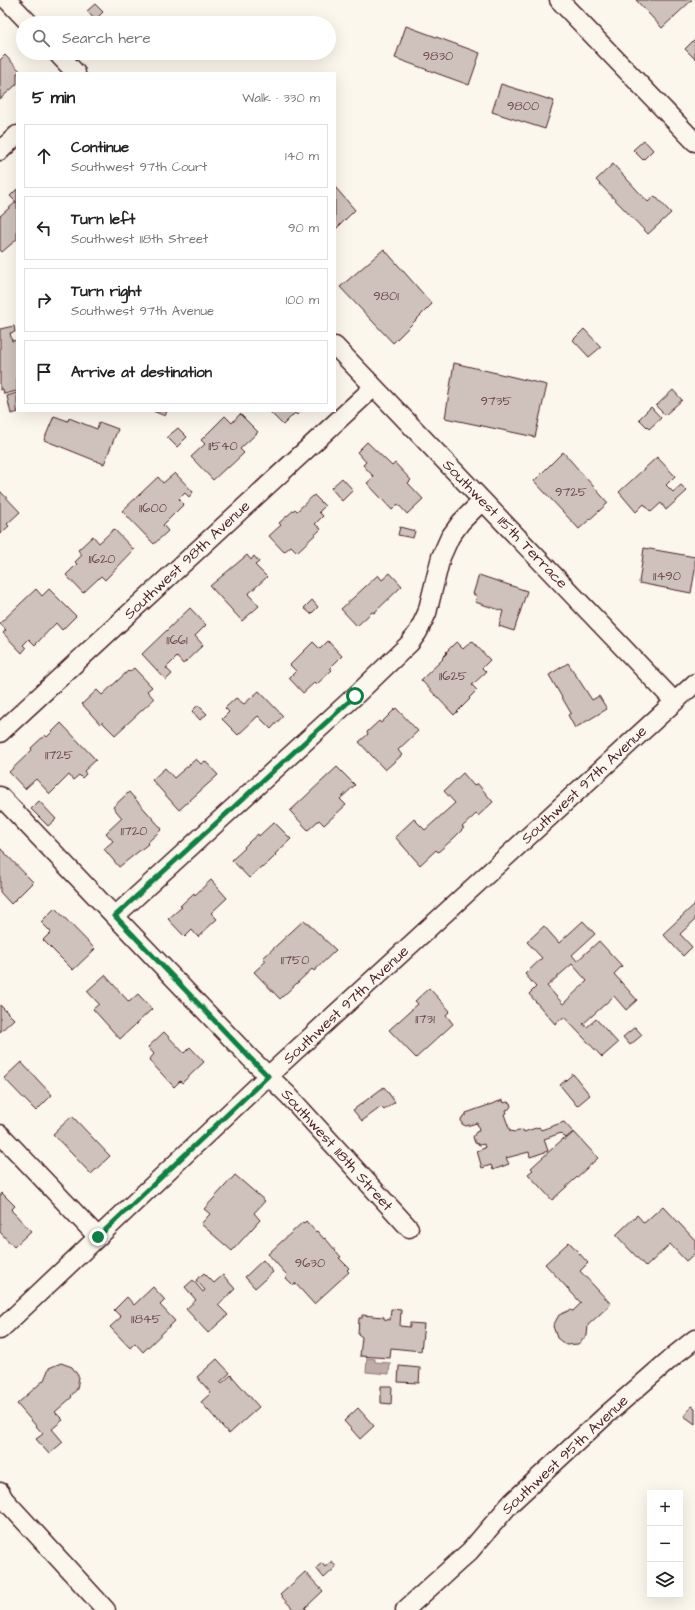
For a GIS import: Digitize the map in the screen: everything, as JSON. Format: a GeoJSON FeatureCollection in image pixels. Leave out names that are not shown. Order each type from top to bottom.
{"type":"FeatureCollection","features":[{"type":"Feature","properties":{"kind":"street"},"geometry":{"type":"LineString","coordinates":[[7,0],[22,16]]}},
{"type":"Feature","properties":{"kind":"street"},"geometry":{"type":"LineString","coordinates":[[559,0],[695,142]]}},
{"type":"Feature","properties":{"kind":"street"},"geometry":{"type":"LineString","coordinates":[[64,60],[75,72]]}},
{"type":"Feature","properties":{"kind":"street"},"geometry":{"type":"LineString","coordinates":[[0,151],[16,136]]}},
{"type":"Feature","properties":{"kind":"street","name":"Southwest 115th Terrace"},"geometry":{"type":"LineString","coordinates":[[336,347],[675,702]]}},
{"type":"Feature","properties":{"kind":"street","name":"Southwest 98th Avenue"},"geometry":{"type":"LineString","coordinates":[[0,733],[374,387]]}},
{"type":"Feature","properties":{"kind":"street"},"geometry":{"type":"LineString","coordinates":[[115,916],[355,696],[410,643],[418,632],[428,613],[441,557],[450,537],[461,522],[482,501]]}},
{"type":"Feature","properties":{"kind":"street","name":"Southwest 97th Avenue"},"geometry":{"type":"LineString","coordinates":[[0,1330],[268,1076],[695,683]]}},
{"type":"Feature","properties":{"kind":"street","name":"Southwest 118th Street"},"geometry":{"type":"LineString","coordinates":[[0,796],[250,1058],[288,1095],[408,1228]]}},
{"type":"Feature","properties":{"kind":"street"},"geometry":{"type":"LineString","coordinates":[[0,1134],[98,1237]]}},
{"type":"Feature","properties":{"kind":"street","name":"Southwest 95th Avenue"},"geometry":{"type":"LineString","coordinates":[[405,1610],[470,1551],[511,1503],[604,1417],[695,1339]]}},
{"type":"Feature","properties":{"kind":"street"},"geometry":{"type":"LineString","coordinates":[[1,1496],[106,1610]]}},
{"type":"Feature","properties":{"kind":"shaded area"},"geometry":{"type":"Polygon","coordinates":[[[367,1358],[375,1359],[375,1362],[390,1363],[389,1374],[366,1372],[367,1358]]]}},
{"type":"Feature","properties":{"kind":"building"},"geometry":{"type":"Polygon","coordinates":[[[636,0],[692,0],[662,28],[636,0]]]}},
{"type":"Feature","properties":{"kind":"building"},"geometry":{"type":"Polygon","coordinates":[[[95,4],[103,12],[99,16],[91,16],[87,11],[95,4]]]}},
{"type":"Feature","properties":{"kind":"building"},"geometry":{"type":"Polygon","coordinates":[[[406,26],[480,53],[469,85],[395,58],[406,26]]]}},
{"type":"Feature","properties":{"kind":"building"},"geometry":{"type":"Polygon","coordinates":[[[695,39],[695,59],[685,49],[695,39]]]}},
{"type":"Feature","properties":{"kind":"building"},"geometry":{"type":"Polygon","coordinates":[[[5,55],[21,72],[16,72],[16,85],[0,99],[0,60],[5,55]]]}},
{"type":"Feature","properties":{"kind":"building"},"geometry":{"type":"Polygon","coordinates":[[[501,84],[554,101],[545,129],[492,112],[501,84]]]}},
{"type":"Feature","properties":{"kind":"building"},"geometry":{"type":"Polygon","coordinates":[[[644,140],[653,150],[643,160],[633,150],[644,140]]]}},
{"type":"Feature","properties":{"kind":"building"},"geometry":{"type":"Polygon","coordinates":[[[613,164],[648,202],[655,196],[671,213],[648,234],[596,180],[613,164]]]}},
{"type":"Feature","properties":{"kind":"building"},"geometry":{"type":"Polygon","coordinates":[[[336,188],[355,210],[336,229],[336,188]]]}},
{"type":"Feature","properties":{"kind":"building"},"geometry":{"type":"Polygon","coordinates":[[[16,190],[16,202],[10,196],[16,190]]]}},
{"type":"Feature","properties":{"kind":"building"},"geometry":{"type":"Polygon","coordinates":[[[16,202],[16,240],[2,252],[0,250],[0,216],[16,202]]]}},
{"type":"Feature","properties":{"kind":"building"},"geometry":{"type":"Polygon","coordinates":[[[384,249],[432,304],[393,343],[340,287],[384,249]]]}},
{"type":"Feature","properties":{"kind":"building"},"geometry":{"type":"Polygon","coordinates":[[[14,326],[15,332],[10,333],[12,341],[16,340],[16,391],[4,394],[3,389],[0,390],[0,329],[14,326]]]}},
{"type":"Feature","properties":{"kind":"building"},"geometry":{"type":"Polygon","coordinates":[[[584,329],[601,347],[589,357],[573,340],[584,329]]]}},
{"type":"Feature","properties":{"kind":"building"},"geometry":{"type":"Polygon","coordinates":[[[454,363],[547,385],[535,437],[445,418],[454,363]]]}},
{"type":"Feature","properties":{"kind":"building"},"geometry":{"type":"Polygon","coordinates":[[[673,390],[682,400],[665,415],[656,406],[673,390]]]}},
{"type":"Feature","properties":{"kind":"building"},"geometry":{"type":"Polygon","coordinates":[[[16,393],[16,412],[19,412],[11,414],[7,396],[16,393]]]}},
{"type":"Feature","properties":{"kind":"building"},"geometry":{"type":"Polygon","coordinates":[[[651,407],[661,418],[649,429],[639,419],[651,407]]]}},
{"type":"Feature","properties":{"kind":"building"},"geometry":{"type":"Polygon","coordinates":[[[155,412],[167,412],[165,416],[155,412]]]}},
{"type":"Feature","properties":{"kind":"building"},"geometry":{"type":"Polygon","coordinates":[[[270,412],[300,412],[297,415],[295,413],[283,425],[270,412]]]}},
{"type":"Feature","properties":{"kind":"building"},"geometry":{"type":"Polygon","coordinates":[[[240,414],[258,432],[240,449],[244,453],[213,480],[191,457],[205,444],[201,440],[225,416],[232,423],[240,414]]]}},
{"type":"Feature","properties":{"kind":"building"},"geometry":{"type":"Polygon","coordinates":[[[54,416],[68,421],[69,418],[97,429],[99,422],[118,429],[104,464],[44,440],[54,416]]]}},
{"type":"Feature","properties":{"kind":"building"},"geometry":{"type":"Polygon","coordinates":[[[178,428],[187,437],[177,447],[167,437],[178,428]]]}},
{"type":"Feature","properties":{"kind":"building"},"geometry":{"type":"Polygon","coordinates":[[[367,442],[392,466],[395,463],[411,480],[408,483],[423,499],[407,514],[398,504],[392,510],[367,483],[374,477],[363,465],[366,462],[357,452],[367,442]]]}},
{"type":"Feature","properties":{"kind":"building"},"geometry":{"type":"Polygon","coordinates":[[[563,452],[608,503],[579,529],[534,481],[563,452]]]}},
{"type":"Feature","properties":{"kind":"building"},"geometry":{"type":"Polygon","coordinates":[[[657,457],[675,476],[666,485],[673,492],[681,485],[687,491],[666,510],[661,503],[651,512],[644,504],[636,512],[619,492],[657,457]]]}},
{"type":"Feature","properties":{"kind":"building"},"geometry":{"type":"Polygon","coordinates":[[[175,473],[193,492],[189,497],[185,493],[179,499],[184,504],[163,525],[168,531],[154,544],[122,511],[158,477],[163,483],[175,473]]]}},
{"type":"Feature","properties":{"kind":"building"},"geometry":{"type":"Polygon","coordinates":[[[342,478],[353,490],[342,501],[331,488],[342,478]]]}},
{"type":"Feature","properties":{"kind":"building"},"geometry":{"type":"Polygon","coordinates":[[[0,491],[20,512],[7,524],[9,526],[0,534],[0,491]]]}},
{"type":"Feature","properties":{"kind":"building"},"geometry":{"type":"Polygon","coordinates":[[[314,495],[325,506],[319,512],[323,516],[315,524],[321,529],[297,552],[291,546],[284,552],[269,536],[281,525],[279,523],[295,509],[297,511],[314,495]]]}},
{"type":"Feature","properties":{"kind":"building"},"geometry":{"type":"Polygon","coordinates":[[[400,527],[415,531],[413,538],[398,535],[400,527]]]}},
{"type":"Feature","properties":{"kind":"building"},"geometry":{"type":"Polygon","coordinates":[[[114,529],[134,550],[105,580],[101,576],[83,593],[66,575],[77,564],[75,562],[82,555],[78,550],[93,536],[99,543],[114,529]]]}},
{"type":"Feature","properties":{"kind":"building"},"geometry":{"type":"Polygon","coordinates":[[[644,548],[695,557],[695,570],[691,593],[639,583],[644,548]]]}},
{"type":"Feature","properties":{"kind":"building"},"geometry":{"type":"Polygon","coordinates":[[[247,555],[251,560],[254,556],[259,562],[255,565],[267,577],[248,594],[259,606],[242,621],[210,586],[247,555]]]}},
{"type":"Feature","properties":{"kind":"building"},"geometry":{"type":"Polygon","coordinates":[[[390,573],[402,586],[374,613],[372,612],[357,626],[341,609],[378,575],[382,580],[390,573]]]}},
{"type":"Feature","properties":{"kind":"building"},"geometry":{"type":"Polygon","coordinates":[[[479,575],[527,591],[514,631],[499,626],[503,611],[475,602],[477,596],[473,594],[479,575]]]}},
{"type":"Feature","properties":{"kind":"building"},"geometry":{"type":"Polygon","coordinates":[[[36,589],[42,596],[49,589],[76,616],[62,630],[56,623],[35,645],[29,639],[23,645],[26,648],[22,653],[3,633],[6,630],[0,623],[36,589]]]}},
{"type":"Feature","properties":{"kind":"building"},"geometry":{"type":"Polygon","coordinates":[[[312,600],[318,607],[311,614],[304,608],[312,600]]]}},
{"type":"Feature","properties":{"kind":"building"},"geometry":{"type":"Polygon","coordinates":[[[190,608],[206,625],[195,636],[203,645],[183,664],[177,657],[166,668],[172,674],[166,680],[142,654],[190,608]]]}},
{"type":"Feature","properties":{"kind":"building"},"geometry":{"type":"Polygon","coordinates":[[[328,641],[342,656],[330,668],[332,670],[317,684],[315,682],[303,693],[289,678],[296,671],[290,665],[313,642],[320,649],[328,641]]]}},
{"type":"Feature","properties":{"kind":"building"},"geometry":{"type":"Polygon","coordinates":[[[472,641],[490,660],[482,668],[486,672],[472,685],[477,690],[454,715],[421,680],[443,659],[442,658],[447,653],[446,652],[456,642],[463,649],[472,641]]]}},
{"type":"Feature","properties":{"kind":"building"},"geometry":{"type":"Polygon","coordinates":[[[568,663],[592,700],[599,696],[607,709],[575,728],[568,715],[571,713],[549,675],[568,663]]]}},
{"type":"Feature","properties":{"kind":"building"},"geometry":{"type":"Polygon","coordinates":[[[134,668],[152,687],[147,691],[154,699],[115,735],[102,722],[100,724],[82,704],[97,690],[102,695],[128,671],[129,672],[134,668]]]}},
{"type":"Feature","properties":{"kind":"building"},"geometry":{"type":"Polygon","coordinates":[[[259,691],[283,716],[271,729],[258,716],[238,735],[222,719],[229,712],[225,708],[236,698],[244,704],[259,691]]]}},
{"type":"Feature","properties":{"kind":"building"},"geometry":{"type":"Polygon","coordinates":[[[198,705],[207,714],[200,720],[192,711],[198,705]]]}},
{"type":"Feature","properties":{"kind":"building"},"geometry":{"type":"Polygon","coordinates":[[[396,708],[418,731],[398,750],[402,755],[385,770],[359,742],[368,734],[367,732],[379,721],[381,723],[396,708]]]}},
{"type":"Feature","properties":{"kind":"building"},"geometry":{"type":"Polygon","coordinates":[[[61,723],[96,760],[84,771],[86,774],[82,778],[79,775],[73,780],[69,775],[50,794],[36,779],[25,789],[9,772],[32,750],[31,748],[45,735],[47,737],[61,723]]]}},
{"type":"Feature","properties":{"kind":"building"},"geometry":{"type":"Polygon","coordinates":[[[196,759],[201,764],[205,761],[218,775],[179,810],[152,780],[165,768],[174,778],[196,759]]]}},
{"type":"Feature","properties":{"kind":"building"},"geometry":{"type":"Polygon","coordinates":[[[337,767],[355,785],[340,799],[346,805],[324,825],[319,820],[308,830],[290,811],[337,767]]]}},
{"type":"Feature","properties":{"kind":"building"},"geometry":{"type":"Polygon","coordinates":[[[463,773],[474,786],[477,783],[493,802],[478,816],[476,814],[462,827],[464,828],[454,838],[438,852],[436,850],[420,865],[395,837],[414,819],[425,830],[455,803],[444,791],[463,773]]]}},
{"type":"Feature","properties":{"kind":"building"},"geometry":{"type":"Polygon","coordinates":[[[129,792],[162,829],[147,843],[148,844],[119,867],[104,849],[113,841],[106,833],[122,818],[113,807],[129,792]]]}},
{"type":"Feature","properties":{"kind":"building"},"geometry":{"type":"Polygon","coordinates":[[[39,801],[56,819],[48,826],[31,809],[39,801]]]}},
{"type":"Feature","properties":{"kind":"building"},"geometry":{"type":"Polygon","coordinates":[[[274,822],[291,839],[269,862],[249,878],[232,860],[251,840],[258,834],[259,836],[274,822]]]}},
{"type":"Feature","properties":{"kind":"building"},"geometry":{"type":"Polygon","coordinates":[[[0,848],[33,882],[11,904],[0,892],[0,848]]]}},
{"type":"Feature","properties":{"kind":"building"},"geometry":{"type":"Polygon","coordinates":[[[211,880],[227,898],[211,913],[217,919],[198,937],[192,930],[185,937],[168,919],[182,907],[180,906],[194,893],[195,895],[211,880]]]}},
{"type":"Feature","properties":{"kind":"building"},"geometry":{"type":"Polygon","coordinates":[[[695,904],[695,920],[680,934],[692,947],[683,956],[663,934],[695,904]]]}},
{"type":"Feature","properties":{"kind":"building"},"geometry":{"type":"Polygon","coordinates":[[[55,908],[95,949],[73,970],[43,940],[51,932],[41,922],[55,908]]]}},
{"type":"Feature","properties":{"kind":"building"},"geometry":{"type":"Polygon","coordinates":[[[304,920],[336,950],[314,971],[312,969],[280,999],[254,972],[266,961],[263,958],[304,920]]]}},
{"type":"Feature","properties":{"kind":"building"},"geometry":{"type":"Polygon","coordinates":[[[583,921],[595,934],[572,955],[577,961],[599,941],[622,966],[614,974],[637,1000],[626,1010],[614,996],[583,1024],[587,1027],[596,1019],[618,1043],[602,1057],[564,1017],[555,1024],[529,994],[536,987],[525,974],[542,958],[527,942],[544,926],[559,943],[583,921]],[[572,964],[547,986],[563,1004],[587,981],[572,964]]]}},
{"type":"Feature","properties":{"kind":"building"},"geometry":{"type":"Polygon","coordinates":[[[105,975],[129,1002],[138,994],[152,1009],[120,1039],[93,1009],[99,1004],[87,991],[105,975]]]}},
{"type":"Feature","properties":{"kind":"building"},"geometry":{"type":"Polygon","coordinates":[[[429,988],[450,1011],[446,1015],[453,1024],[416,1058],[389,1030],[418,1004],[415,1001],[429,988]]]}},
{"type":"Feature","properties":{"kind":"building"},"geometry":{"type":"Polygon","coordinates":[[[0,1005],[14,1019],[0,1032],[0,1005]]]}},
{"type":"Feature","properties":{"kind":"building"},"geometry":{"type":"Polygon","coordinates":[[[635,1027],[642,1035],[630,1045],[623,1037],[635,1027]]]}},
{"type":"Feature","properties":{"kind":"building"},"geometry":{"type":"Polygon","coordinates":[[[164,1032],[184,1053],[190,1047],[204,1062],[182,1083],[180,1081],[174,1087],[149,1060],[154,1054],[148,1047],[164,1032]]]}},
{"type":"Feature","properties":{"kind":"building"},"geometry":{"type":"Polygon","coordinates":[[[21,1062],[52,1095],[36,1111],[4,1078],[21,1062]]]}},
{"type":"Feature","properties":{"kind":"building"},"geometry":{"type":"Polygon","coordinates":[[[573,1074],[590,1095],[577,1106],[560,1085],[573,1074]]]}},
{"type":"Feature","properties":{"kind":"building"},"geometry":{"type":"Polygon","coordinates":[[[384,1087],[395,1102],[384,1110],[381,1107],[362,1121],[353,1110],[384,1087]]]}},
{"type":"Feature","properties":{"kind":"building"},"geometry":{"type":"Polygon","coordinates":[[[503,1100],[504,1103],[510,1103],[511,1106],[506,1110],[507,1113],[504,1114],[510,1131],[515,1132],[523,1130],[524,1132],[539,1127],[541,1130],[564,1122],[573,1132],[566,1138],[561,1133],[544,1139],[548,1151],[530,1157],[529,1152],[506,1158],[509,1164],[493,1170],[491,1165],[482,1168],[477,1151],[485,1148],[484,1144],[480,1145],[475,1143],[473,1137],[476,1132],[479,1131],[477,1123],[466,1126],[462,1124],[461,1120],[466,1113],[503,1100]]]}},
{"type":"Feature","properties":{"kind":"building"},"geometry":{"type":"Polygon","coordinates":[[[72,1116],[110,1156],[91,1174],[53,1134],[72,1116]]]}},
{"type":"Feature","properties":{"kind":"building"},"geometry":{"type":"Polygon","coordinates":[[[574,1132],[598,1158],[552,1200],[528,1174],[533,1170],[531,1168],[564,1138],[565,1140],[574,1132]]]}},
{"type":"Feature","properties":{"kind":"building"},"geometry":{"type":"Polygon","coordinates":[[[235,1175],[265,1201],[254,1213],[260,1220],[232,1251],[201,1224],[210,1214],[204,1209],[235,1175]]]}},
{"type":"Feature","properties":{"kind":"building"},"geometry":{"type":"Polygon","coordinates":[[[2,1193],[15,1206],[11,1210],[31,1231],[14,1247],[0,1232],[0,1196],[2,1193]]]}},
{"type":"Feature","properties":{"kind":"building"},"geometry":{"type":"Polygon","coordinates":[[[663,1206],[695,1240],[695,1253],[686,1261],[670,1244],[646,1267],[616,1235],[637,1215],[644,1223],[663,1206]]]}},
{"type":"Feature","properties":{"kind":"building"},"geometry":{"type":"Polygon","coordinates":[[[306,1221],[316,1232],[317,1231],[324,1239],[325,1238],[341,1257],[339,1258],[349,1268],[347,1270],[349,1272],[314,1304],[295,1283],[293,1285],[285,1277],[287,1275],[268,1254],[303,1222],[304,1223],[306,1221]]]}},
{"type":"Feature","properties":{"kind":"building"},"geometry":{"type":"Polygon","coordinates":[[[569,1242],[588,1263],[580,1271],[611,1304],[588,1325],[587,1336],[578,1344],[566,1345],[557,1338],[553,1326],[559,1315],[570,1310],[573,1311],[581,1303],[545,1264],[569,1242]]]}},
{"type":"Feature","properties":{"kind":"building"},"geometry":{"type":"Polygon","coordinates":[[[263,1260],[273,1272],[255,1288],[245,1277],[263,1260]]]}},
{"type":"Feature","properties":{"kind":"building"},"geometry":{"type":"Polygon","coordinates":[[[204,1273],[214,1283],[223,1275],[235,1289],[218,1305],[228,1315],[208,1333],[186,1309],[196,1300],[185,1287],[193,1280],[203,1292],[205,1290],[196,1280],[204,1273]]]}},
{"type":"Feature","properties":{"kind":"building"},"geometry":{"type":"Polygon","coordinates":[[[153,1287],[165,1300],[160,1305],[175,1321],[143,1352],[135,1343],[130,1348],[110,1327],[121,1317],[114,1310],[127,1297],[134,1305],[153,1287]]]}},
{"type":"Feature","properties":{"kind":"building"},"geometry":{"type":"Polygon","coordinates":[[[391,1309],[401,1310],[400,1326],[410,1327],[410,1323],[424,1324],[421,1351],[391,1348],[390,1358],[360,1356],[362,1337],[358,1334],[359,1318],[362,1318],[362,1315],[384,1317],[384,1319],[390,1320],[391,1309]]]}},
{"type":"Feature","properties":{"kind":"building"},"geometry":{"type":"Polygon","coordinates":[[[217,1359],[230,1373],[220,1382],[222,1383],[231,1375],[259,1407],[229,1434],[201,1402],[211,1393],[197,1377],[217,1359]]]}},
{"type":"Feature","properties":{"kind":"building"},"geometry":{"type":"Polygon","coordinates":[[[61,1363],[72,1367],[79,1377],[77,1389],[71,1396],[72,1397],[55,1412],[63,1420],[52,1429],[63,1442],[49,1454],[36,1439],[43,1434],[17,1404],[44,1380],[49,1368],[61,1363]]]}},
{"type":"Feature","properties":{"kind":"building"},"geometry":{"type":"Polygon","coordinates":[[[399,1366],[420,1368],[419,1383],[398,1382],[399,1366]]]}},
{"type":"Feature","properties":{"kind":"building"},"geometry":{"type":"Polygon","coordinates":[[[381,1386],[392,1386],[391,1404],[381,1403],[381,1386]]]}},
{"type":"Feature","properties":{"kind":"building"},"geometry":{"type":"Polygon","coordinates":[[[692,1406],[695,1408],[695,1424],[684,1416],[692,1406]]]}},
{"type":"Feature","properties":{"kind":"building"},"geometry":{"type":"Polygon","coordinates":[[[358,1408],[374,1426],[360,1439],[344,1421],[358,1408]]]}},
{"type":"Feature","properties":{"kind":"building"},"geometry":{"type":"Polygon","coordinates":[[[332,1561],[336,1567],[324,1578],[316,1568],[322,1563],[325,1567],[332,1561]]]}},
{"type":"Feature","properties":{"kind":"building"},"geometry":{"type":"Polygon","coordinates":[[[305,1572],[323,1591],[305,1608],[307,1610],[294,1610],[280,1595],[305,1572]]]}},
{"type":"Feature","properties":{"kind":"route"},"geometry":{"type":"LineString","coordinates":[[98,1237],[268,1076],[115,916],[355,696]]}}]}
